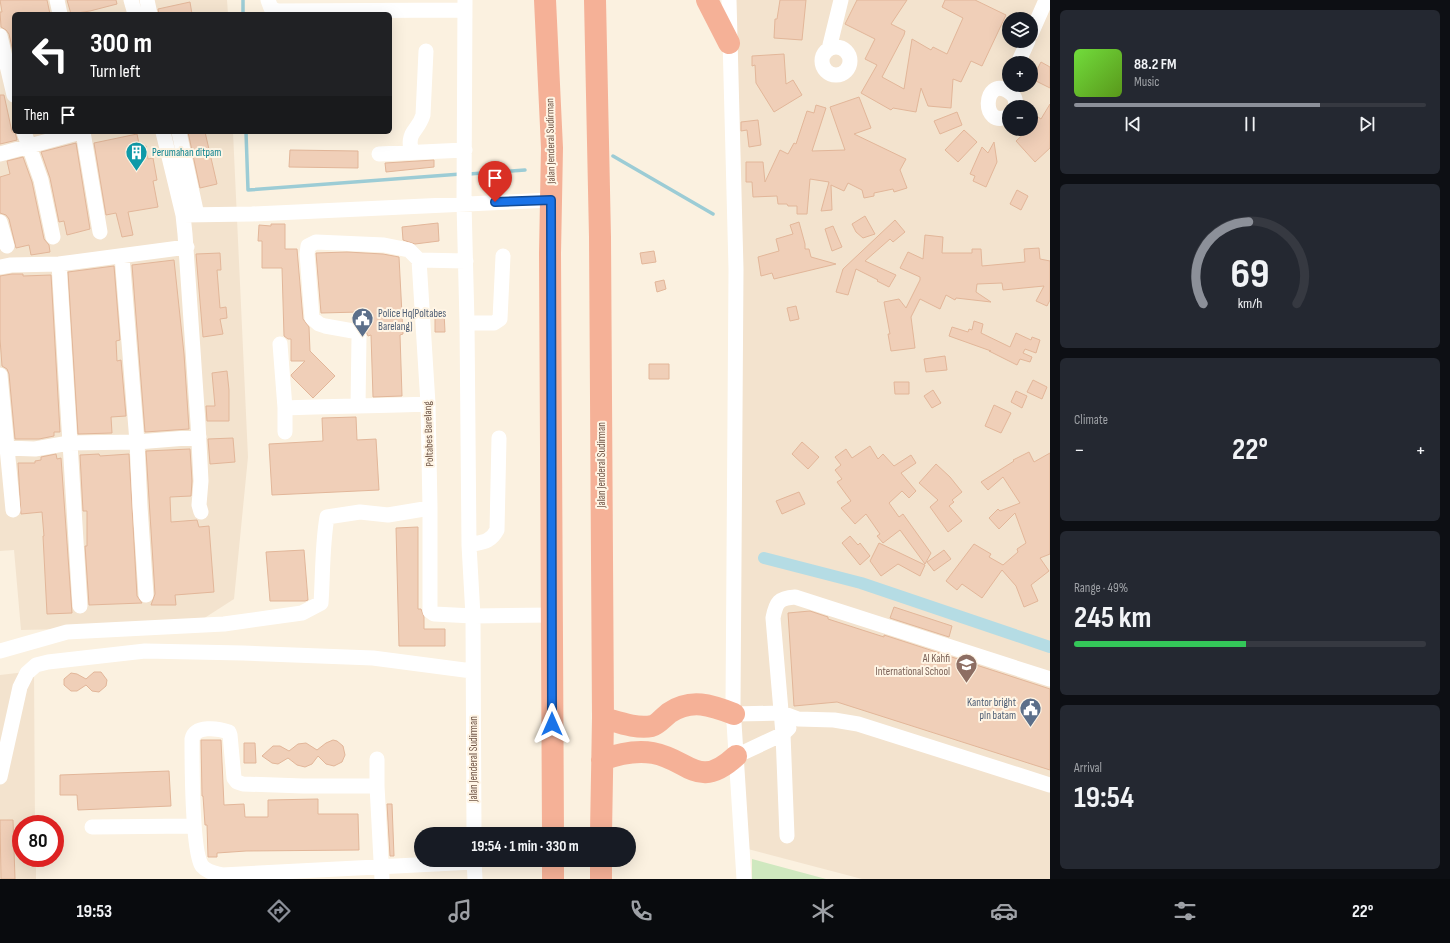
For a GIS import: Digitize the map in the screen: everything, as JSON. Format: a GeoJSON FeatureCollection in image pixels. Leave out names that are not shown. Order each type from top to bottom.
{"type":"FeatureCollection","features":[{"type":"Feature","properties":{"kind":"highway","name":"Jalan Jenderal Sudirman"},"geometry":{"type":"LineString","coordinates":[[545,0],[552,148],[551,615],[553,827]]}},
{"type":"Feature","properties":{"kind":"highway","name":"Jalan Jenderal Sudirman"},"geometry":{"type":"LineString","coordinates":[[595,0],[600,245],[603,718],[601,827]]}},
{"type":"Feature","properties":{"kind":"highway"},"geometry":{"type":"LineString","coordinates":[[707,0],[729,43]]}},
{"type":"Feature","properties":{"kind":"highway"},"geometry":{"type":"LineString","coordinates":[[603,718],[636,726],[653,726],[679,707],[696,703],[734,714]]}},
{"type":"Feature","properties":{"kind":"highway"},"geometry":{"type":"LineString","coordinates":[[653,726],[654,754]]}},
{"type":"Feature","properties":{"kind":"highway"},"geometry":{"type":"LineString","coordinates":[[602,760],[629,753],[654,754],[692,770],[706,772],[721,768],[736,756]]}},
{"type":"Feature","properties":{"kind":"highway"},"geometry":{"type":"LineString","coordinates":[[553,867],[553,879]]}},
{"type":"Feature","properties":{"kind":"highway"},"geometry":{"type":"LineString","coordinates":[[601,867],[601,879]]}},
{"type":"Feature","properties":{"kind":"street"},"geometry":{"type":"LineString","coordinates":[[57,0],[60,12]]}},
{"type":"Feature","properties":{"kind":"street"},"geometry":{"type":"LineString","coordinates":[[132,0],[135,12]]}},
{"type":"Feature","properties":{"kind":"street"},"geometry":{"type":"LineString","coordinates":[[147,0],[150,12]]}},
{"type":"Feature","properties":{"kind":"street"},"geometry":{"type":"LineString","coordinates":[[268,0],[271,8],[277,11],[392,5],[465,5]]}},
{"type":"Feature","properties":{"kind":"street"},"geometry":{"type":"LineString","coordinates":[[729,0],[736,269],[734,714],[744,879]]}},
{"type":"Feature","properties":{"kind":"street"},"geometry":{"type":"LineString","coordinates":[[829,49],[841,0]]}},
{"type":"Feature","properties":{"kind":"street"},"geometry":{"type":"LineString","coordinates":[[1038,18],[1046,0]]}},
{"type":"Feature","properties":{"kind":"street","name":"Jalan Jenderal Sudirman"},"geometry":{"type":"LineString","coordinates":[[465,5],[464,203],[467,323],[469,545],[473,616],[472,671],[474,827]]}},
{"type":"Feature","properties":{"kind":"street"},"geometry":{"type":"LineString","coordinates":[[0,36],[12,88]]}},
{"type":"Feature","properties":{"kind":"street"},"geometry":{"type":"LineString","coordinates":[[411,151],[411,134],[420,123],[423,115],[426,51]]}},
{"type":"Feature","properties":{"kind":"street"},"geometry":{"type":"LineString","coordinates":[[1002,89],[992,92],[989,96],[987,104],[988,109],[994,116],[1002,118]]}},
{"type":"Feature","properties":{"kind":"street"},"geometry":{"type":"LineString","coordinates":[[0,154],[26,139],[66,134]]}},
{"type":"Feature","properties":{"kind":"street"},"geometry":{"type":"LineString","coordinates":[[82,134],[100,232]]}},
{"type":"Feature","properties":{"kind":"street"},"geometry":{"type":"LineString","coordinates":[[164,134],[190,215]]}},
{"type":"Feature","properties":{"kind":"street"},"geometry":{"type":"LineString","coordinates":[[179,134],[190,215],[187,247],[199,437],[201,481],[199,505],[201,512]]}},
{"type":"Feature","properties":{"kind":"street"},"geometry":{"type":"LineString","coordinates":[[26,139],[41,180],[53,237]]}},
{"type":"Feature","properties":{"kind":"street"},"geometry":{"type":"LineString","coordinates":[[379,154],[411,151],[465,157]]}},
{"type":"Feature","properties":{"kind":"street"},"geometry":{"type":"LineString","coordinates":[[190,215],[252,214],[551,200]]}},
{"type":"Feature","properties":{"kind":"street"},"geometry":{"type":"LineString","coordinates":[[0,222],[7,246]]}},
{"type":"Feature","properties":{"kind":"street"},"geometry":{"type":"LineString","coordinates":[[358,406],[359,337],[357,333],[353,331],[319,324],[312,318],[307,254],[308,246],[316,242],[384,245],[409,250],[419,260],[466,261]]}},
{"type":"Feature","properties":{"kind":"street"},"geometry":{"type":"LineString","coordinates":[[0,267],[11,265],[59,264],[187,247]]}},
{"type":"Feature","properties":{"kind":"street"},"geometry":{"type":"LineString","coordinates":[[122,256],[137,442],[146,595]]}},
{"type":"Feature","properties":{"kind":"street"},"geometry":{"type":"LineString","coordinates":[[467,323],[494,323],[500,319],[503,256]]}},
{"type":"Feature","properties":{"kind":"street","name":"Poltabes Barelang"},"geometry":{"type":"LineString","coordinates":[[419,260],[428,404],[430,611],[434,614],[473,616]]}},
{"type":"Feature","properties":{"kind":"street"},"geometry":{"type":"LineString","coordinates":[[59,264],[80,606]]}},
{"type":"Feature","properties":{"kind":"street"},"geometry":{"type":"LineString","coordinates":[[280,344],[285,408],[285,432]]}},
{"type":"Feature","properties":{"kind":"street"},"geometry":{"type":"LineString","coordinates":[[0,375],[13,510]]}},
{"type":"Feature","properties":{"kind":"street"},"geometry":{"type":"LineString","coordinates":[[285,408],[310,406],[428,404]]}},
{"type":"Feature","properties":{"kind":"street"},"geometry":{"type":"LineString","coordinates":[[6,448],[35,449],[70,443],[137,442],[199,437]]}},
{"type":"Feature","properties":{"kind":"street"},"geometry":{"type":"LineString","coordinates":[[469,545],[487,542],[493,538],[497,530],[499,438]]}},
{"type":"Feature","properties":{"kind":"street"},"geometry":{"type":"LineString","coordinates":[[0,651],[67,632],[224,624],[302,613],[321,603],[323,540],[327,517],[360,512],[388,515],[430,508]]}},
{"type":"Feature","properties":{"kind":"street"},"geometry":{"type":"LineString","coordinates":[[787,836],[782,713],[773,618],[775,608],[779,602],[786,598],[795,597],[1050,679]]}},
{"type":"Feature","properties":{"kind":"street"},"geometry":{"type":"LineString","coordinates":[[473,616],[551,615]]}},
{"type":"Feature","properties":{"kind":"street"},"geometry":{"type":"LineString","coordinates":[[0,777],[5,762],[20,687],[28,673],[36,665],[48,662],[145,651],[243,653],[373,658],[472,671]]}},
{"type":"Feature","properties":{"kind":"street"},"geometry":{"type":"LineString","coordinates":[[734,714],[782,713],[798,719],[834,720],[858,724],[1050,785]]}},
{"type":"Feature","properties":{"kind":"street"},"geometry":{"type":"LineString","coordinates":[[736,756],[783,734],[798,719]]}},
{"type":"Feature","properties":{"kind":"street"},"geometry":{"type":"LineString","coordinates":[[377,786],[243,784],[234,778],[229,732],[214,729],[197,731],[193,734],[192,739],[194,826],[201,865],[206,870],[222,877],[382,873],[428,867]]}},
{"type":"Feature","properties":{"kind":"street"},"geometry":{"type":"LineString","coordinates":[[377,759],[382,873]]}},
{"type":"Feature","properties":{"kind":"street"},"geometry":{"type":"LineString","coordinates":[[92,827],[194,826]]}},
{"type":"Feature","properties":{"kind":"street"},"geometry":{"type":"LineString","coordinates":[[474,867],[475,879]]}},
{"type":"Feature","properties":{"kind":"shaded area"},"geometry":{"type":"Polygon","coordinates":[[[0,0],[227,0],[228,12],[12,12],[12,134],[233,134],[248,457],[234,599],[192,626],[21,630],[14,550],[0,551],[0,0]]]}},
{"type":"Feature","properties":{"kind":"shaded area"},"geometry":{"type":"Polygon","coordinates":[[[733,0],[1050,0],[1050,879],[862,879],[744,848],[737,771],[733,0]]]}},
{"type":"Feature","properties":{"kind":"shaded area"},"geometry":{"type":"Polygon","coordinates":[[[34,671],[35,815],[12,815],[12,867],[36,867],[36,879],[0,879],[0,675],[34,671]]]}},
{"type":"Feature","properties":{"kind":"green space"},"geometry":{"type":"Polygon","coordinates":[[[752,859],[826,879],[752,879],[752,859]]]}},
{"type":"Feature","properties":{"kind":"building"},"geometry":{"type":"Polygon","coordinates":[[[0,0],[47,0],[50,12],[12,12],[12,47],[9,34],[1,27],[0,12],[2,12],[0,0]]]}},
{"type":"Feature","properties":{"kind":"building"},"geometry":{"type":"Polygon","coordinates":[[[67,0],[116,0],[117,4],[90,11],[70,12],[67,0]]]}},
{"type":"Feature","properties":{"kind":"building"},"geometry":{"type":"Polygon","coordinates":[[[780,0],[806,0],[802,40],[774,38],[775,19],[777,19],[780,0]]]}},
{"type":"Feature","properties":{"kind":"building"},"geometry":{"type":"Polygon","coordinates":[[[857,0],[907,0],[891,24],[905,31],[904,35],[882,77],[904,89],[912,39],[931,50],[933,47],[947,54],[963,18],[942,7],[945,0],[975,0],[1002,13],[1002,24],[982,66],[971,61],[961,82],[953,79],[951,108],[928,106],[921,88],[916,112],[893,108],[891,110],[861,93],[877,65],[865,59],[875,39],[845,24],[857,0]]]}},
{"type":"Feature","properties":{"kind":"building"},"geometry":{"type":"Polygon","coordinates":[[[190,2],[192,12],[159,12],[158,9],[190,2]]]}},
{"type":"Feature","properties":{"kind":"building"},"geometry":{"type":"Polygon","coordinates":[[[784,54],[786,84],[793,80],[802,95],[774,112],[756,83],[755,65],[752,66],[752,56],[784,54]]]}},
{"type":"Feature","properties":{"kind":"building"},"geometry":{"type":"Polygon","coordinates":[[[1041,62],[1050,67],[1050,88],[1038,82],[1038,68],[1041,62]]]}},
{"type":"Feature","properties":{"kind":"building"},"geometry":{"type":"Polygon","coordinates":[[[0,95],[4,95],[12,134],[16,134],[17,140],[0,144],[0,95]]]}},
{"type":"Feature","properties":{"kind":"building"},"geometry":{"type":"Polygon","coordinates":[[[859,97],[871,128],[854,134],[906,159],[900,170],[907,188],[894,192],[893,189],[874,193],[874,196],[864,198],[862,190],[848,183],[844,191],[831,185],[832,210],[821,211],[829,182],[810,179],[807,214],[797,214],[797,206],[778,204],[777,196],[753,197],[752,182],[746,182],[746,162],[763,162],[765,182],[780,150],[788,154],[794,143],[796,144],[807,111],[814,113],[816,105],[826,108],[812,151],[845,150],[830,107],[859,97]]]}},
{"type":"Feature","properties":{"kind":"building"},"geometry":{"type":"Polygon","coordinates":[[[1050,104],[1050,148],[1035,162],[1016,141],[1021,136],[1038,136],[1038,117],[1041,119],[1050,104]]]}},
{"type":"Feature","properties":{"kind":"building"},"geometry":{"type":"Polygon","coordinates":[[[957,112],[962,125],[940,134],[934,121],[957,112]]]}},
{"type":"Feature","properties":{"kind":"building"},"geometry":{"type":"Polygon","coordinates":[[[758,120],[761,145],[749,147],[747,130],[741,131],[741,122],[758,120]]]}},
{"type":"Feature","properties":{"kind":"building"},"geometry":{"type":"Polygon","coordinates":[[[964,130],[977,142],[958,162],[945,150],[964,130]]]}},
{"type":"Feature","properties":{"kind":"building"},"geometry":{"type":"Polygon","coordinates":[[[137,134],[140,148],[146,146],[148,159],[153,158],[157,180],[153,181],[158,207],[128,212],[133,235],[122,237],[116,213],[106,215],[94,143],[137,134]]]}},
{"type":"Feature","properties":{"kind":"building"},"geometry":{"type":"Polygon","coordinates":[[[188,134],[205,134],[217,184],[200,188],[188,134]]]}},
{"type":"Feature","properties":{"kind":"building"},"geometry":{"type":"Polygon","coordinates":[[[994,142],[997,162],[986,187],[973,181],[975,176],[970,174],[982,147],[988,153],[994,142]]]}},
{"type":"Feature","properties":{"kind":"building"},"geometry":{"type":"Polygon","coordinates":[[[76,143],[90,229],[67,235],[64,221],[59,222],[50,178],[41,152],[76,143]]]}},
{"type":"Feature","properties":{"kind":"building"},"geometry":{"type":"Polygon","coordinates":[[[290,150],[358,151],[358,168],[289,167],[290,150]]]}},
{"type":"Feature","properties":{"kind":"building"},"geometry":{"type":"Polygon","coordinates":[[[23,157],[32,182],[44,239],[49,245],[50,252],[31,255],[29,245],[16,248],[9,219],[6,215],[0,213],[0,177],[10,174],[7,161],[23,157]]]}},
{"type":"Feature","properties":{"kind":"building"},"geometry":{"type":"Polygon","coordinates":[[[434,160],[434,167],[386,172],[385,163],[434,160]]]}},
{"type":"Feature","properties":{"kind":"building"},"geometry":{"type":"Polygon","coordinates":[[[1017,190],[1028,196],[1021,210],[1010,204],[1017,190]]]}},
{"type":"Feature","properties":{"kind":"building"},"geometry":{"type":"Polygon","coordinates":[[[865,216],[875,234],[863,238],[856,232],[852,224],[865,216]]]}},
{"type":"Feature","properties":{"kind":"building"},"geometry":{"type":"Polygon","coordinates":[[[895,220],[905,232],[893,242],[890,239],[865,261],[896,275],[889,287],[856,269],[848,295],[836,292],[843,269],[895,220]]]}},
{"type":"Feature","properties":{"kind":"building"},"geometry":{"type":"Polygon","coordinates":[[[799,222],[805,249],[809,249],[811,257],[836,264],[774,279],[772,273],[761,276],[758,257],[779,251],[776,239],[793,234],[790,225],[799,222]]]}},
{"type":"Feature","properties":{"kind":"building"},"geometry":{"type":"Polygon","coordinates":[[[438,223],[439,241],[415,244],[403,240],[402,227],[438,223]]]}},
{"type":"Feature","properties":{"kind":"building"},"geometry":{"type":"Polygon","coordinates":[[[271,224],[285,224],[285,249],[297,249],[303,319],[309,327],[310,351],[335,376],[313,398],[291,375],[305,361],[291,361],[291,339],[284,336],[282,268],[262,268],[262,241],[258,241],[259,225],[271,226],[271,224]]]}},
{"type":"Feature","properties":{"kind":"building"},"geometry":{"type":"Polygon","coordinates":[[[833,226],[842,247],[832,251],[825,229],[833,226]]]}},
{"type":"Feature","properties":{"kind":"building"},"geometry":{"type":"Polygon","coordinates":[[[925,235],[943,237],[942,253],[972,253],[972,249],[981,249],[982,266],[1025,262],[1024,249],[1039,248],[1040,259],[1050,261],[1050,300],[1047,306],[1036,301],[1044,286],[1003,290],[1002,283],[977,284],[976,292],[991,302],[956,298],[955,300],[946,295],[940,309],[920,299],[911,317],[915,348],[891,351],[888,334],[890,334],[884,302],[899,299],[906,308],[920,280],[920,277],[900,268],[908,252],[923,259],[925,235]]]}},
{"type":"Feature","properties":{"kind":"building"},"geometry":{"type":"Polygon","coordinates":[[[654,251],[656,262],[642,264],[640,253],[654,251]]]}},
{"type":"Feature","properties":{"kind":"building"},"geometry":{"type":"Polygon","coordinates":[[[347,252],[383,254],[399,257],[403,334],[400,335],[402,396],[373,397],[371,335],[368,336],[365,329],[361,325],[360,312],[321,313],[316,253],[347,252]]]}},
{"type":"Feature","properties":{"kind":"building"},"geometry":{"type":"Polygon","coordinates":[[[220,253],[221,270],[217,270],[220,308],[226,307],[227,318],[220,319],[223,334],[203,337],[196,254],[220,253]]]}},
{"type":"Feature","properties":{"kind":"building"},"geometry":{"type":"Polygon","coordinates":[[[174,260],[184,354],[189,429],[145,432],[132,265],[174,260]]]}},
{"type":"Feature","properties":{"kind":"building"},"geometry":{"type":"Polygon","coordinates":[[[114,266],[120,340],[116,341],[117,361],[121,360],[126,416],[111,417],[112,433],[78,434],[68,272],[114,266]]]}},
{"type":"Feature","properties":{"kind":"building"},"geometry":{"type":"Polygon","coordinates":[[[23,274],[23,276],[51,275],[60,432],[54,432],[54,436],[39,439],[15,439],[9,374],[7,369],[2,366],[0,339],[0,276],[23,274]]]}},
{"type":"Feature","properties":{"kind":"building"},"geometry":{"type":"Polygon","coordinates":[[[664,280],[666,289],[657,292],[655,282],[664,280]]]}},
{"type":"Feature","properties":{"kind":"building"},"geometry":{"type":"Polygon","coordinates":[[[796,306],[799,319],[790,321],[787,308],[796,306]]]}},
{"type":"Feature","properties":{"kind":"building"},"geometry":{"type":"Polygon","coordinates":[[[435,312],[444,312],[445,332],[435,332],[435,312]]]}},
{"type":"Feature","properties":{"kind":"building"},"geometry":{"type":"Polygon","coordinates":[[[974,321],[983,324],[981,333],[1010,347],[1016,333],[1031,340],[1032,337],[1040,340],[1036,353],[1025,349],[1023,353],[1032,357],[1030,362],[1020,359],[1017,365],[989,351],[991,351],[949,336],[952,327],[968,332],[969,329],[972,330],[974,321]]]}},
{"type":"Feature","properties":{"kind":"building"},"geometry":{"type":"Polygon","coordinates":[[[945,356],[947,370],[926,372],[924,359],[945,356]]]}},
{"type":"Feature","properties":{"kind":"building"},"geometry":{"type":"Polygon","coordinates":[[[649,364],[669,364],[669,379],[649,379],[649,364]]]}},
{"type":"Feature","properties":{"kind":"building"},"geometry":{"type":"Polygon","coordinates":[[[227,371],[229,390],[229,421],[207,421],[206,406],[215,406],[212,373],[227,371]]]}},
{"type":"Feature","properties":{"kind":"building"},"geometry":{"type":"Polygon","coordinates":[[[1033,380],[1047,387],[1042,399],[1027,392],[1033,380]]]}},
{"type":"Feature","properties":{"kind":"building"},"geometry":{"type":"Polygon","coordinates":[[[894,382],[909,382],[909,394],[895,394],[894,382]]]}},
{"type":"Feature","properties":{"kind":"building"},"geometry":{"type":"Polygon","coordinates":[[[933,390],[941,403],[932,408],[924,396],[933,390]]]}},
{"type":"Feature","properties":{"kind":"building"},"geometry":{"type":"Polygon","coordinates":[[[1016,391],[1027,396],[1022,408],[1011,402],[1016,391]]]}},
{"type":"Feature","properties":{"kind":"building"},"geometry":{"type":"Polygon","coordinates":[[[994,405],[1011,413],[1001,433],[985,426],[994,405]]]}},
{"type":"Feature","properties":{"kind":"building"},"geometry":{"type":"Polygon","coordinates":[[[356,417],[357,440],[376,439],[379,490],[272,495],[269,444],[323,441],[322,418],[356,417]]]}},
{"type":"Feature","properties":{"kind":"building"},"geometry":{"type":"Polygon","coordinates":[[[233,438],[235,462],[210,464],[208,439],[233,438]]]}},
{"type":"Feature","properties":{"kind":"building"},"geometry":{"type":"Polygon","coordinates":[[[802,442],[819,457],[808,469],[792,454],[802,442]]]}},
{"type":"Feature","properties":{"kind":"building"},"geometry":{"type":"Polygon","coordinates":[[[870,446],[878,459],[883,454],[894,466],[911,455],[916,463],[901,473],[916,491],[909,498],[902,491],[889,503],[899,517],[903,514],[931,553],[925,564],[900,530],[883,543],[877,536],[880,534],[866,514],[855,524],[841,508],[851,501],[837,482],[842,479],[835,470],[841,465],[835,457],[846,449],[852,458],[870,446]]]}},
{"type":"Feature","properties":{"kind":"building"},"geometry":{"type":"Polygon","coordinates":[[[190,449],[192,481],[191,496],[170,497],[171,522],[197,520],[199,527],[209,526],[214,592],[175,595],[176,605],[151,605],[155,594],[146,451],[190,449]]]}},
{"type":"Feature","properties":{"kind":"building"},"geometry":{"type":"Polygon","coordinates":[[[1029,452],[1034,462],[1050,453],[1050,554],[1040,558],[1049,571],[1031,585],[1038,601],[1024,607],[1016,586],[1002,570],[982,598],[962,584],[957,590],[946,581],[974,544],[991,554],[989,557],[1003,565],[1018,552],[1017,549],[1026,543],[1015,513],[999,529],[989,518],[998,509],[1000,511],[1020,503],[1003,477],[988,490],[981,482],[1014,461],[1013,460],[1029,452]]]}},
{"type":"Feature","properties":{"kind":"building"},"geometry":{"type":"Polygon","coordinates":[[[56,454],[57,459],[61,458],[72,613],[47,614],[42,512],[21,514],[18,463],[35,463],[35,461],[41,460],[41,457],[56,454]]]}},
{"type":"Feature","properties":{"kind":"building"},"geometry":{"type":"Polygon","coordinates":[[[99,454],[100,456],[129,454],[137,596],[142,603],[89,605],[85,546],[87,546],[87,511],[83,511],[80,455],[99,454]]]}},
{"type":"Feature","properties":{"kind":"building"},"geometry":{"type":"Polygon","coordinates":[[[936,464],[950,477],[962,492],[952,500],[954,502],[949,506],[962,521],[948,532],[930,507],[938,500],[919,483],[936,464]]]}},
{"type":"Feature","properties":{"kind":"building"},"geometry":{"type":"Polygon","coordinates":[[[799,492],[805,504],[782,514],[776,501],[799,492]]]}},
{"type":"Feature","properties":{"kind":"building"},"geometry":{"type":"Polygon","coordinates":[[[418,527],[418,609],[421,609],[424,617],[424,629],[445,629],[445,646],[399,646],[396,528],[418,527]]]}},
{"type":"Feature","properties":{"kind":"building"},"geometry":{"type":"Polygon","coordinates":[[[850,536],[858,545],[860,543],[870,556],[860,565],[842,543],[850,536]]]}},
{"type":"Feature","properties":{"kind":"building"},"geometry":{"type":"Polygon","coordinates":[[[879,543],[925,565],[920,576],[898,564],[881,576],[870,561],[879,543]]]}},
{"type":"Feature","properties":{"kind":"building"},"geometry":{"type":"Polygon","coordinates":[[[304,550],[308,600],[270,601],[266,552],[304,550]]]}},
{"type":"Feature","properties":{"kind":"building"},"geometry":{"type":"Polygon","coordinates":[[[944,550],[951,559],[934,571],[927,562],[944,550]]]}},
{"type":"Feature","properties":{"kind":"building"},"geometry":{"type":"Polygon","coordinates":[[[894,607],[952,626],[949,637],[890,618],[894,607]]]}},
{"type":"Feature","properties":{"kind":"building"},"geometry":{"type":"Polygon","coordinates":[[[810,611],[828,617],[828,619],[884,637],[884,635],[1050,689],[1050,770],[837,702],[794,706],[788,613],[810,611]]]}},
{"type":"Feature","properties":{"kind":"building"},"geometry":{"type":"Polygon","coordinates":[[[94,672],[101,672],[107,680],[106,686],[99,692],[92,691],[86,685],[77,691],[71,691],[64,685],[64,679],[71,673],[77,674],[86,679],[94,672]]]}},
{"type":"Feature","properties":{"kind":"building"},"geometry":{"type":"Polygon","coordinates":[[[201,740],[221,740],[224,805],[244,804],[245,817],[268,817],[268,800],[318,799],[318,814],[358,814],[359,850],[246,851],[217,853],[217,857],[208,857],[207,825],[205,825],[202,796],[201,740]]]}},
{"type":"Feature","properties":{"kind":"building"},"geometry":{"type":"Polygon","coordinates":[[[333,740],[337,741],[343,746],[345,755],[342,762],[334,766],[326,764],[318,756],[312,764],[305,767],[297,765],[288,758],[278,764],[272,763],[262,756],[273,746],[280,746],[289,751],[298,744],[306,743],[317,750],[333,740]]]}},
{"type":"Feature","properties":{"kind":"building"},"geometry":{"type":"Polygon","coordinates":[[[244,743],[255,743],[256,763],[244,763],[244,743]]]}},
{"type":"Feature","properties":{"kind":"building"},"geometry":{"type":"Polygon","coordinates":[[[169,771],[171,806],[78,810],[77,795],[60,795],[60,775],[169,771]]]}},
{"type":"Feature","properties":{"kind":"building"},"geometry":{"type":"Polygon","coordinates":[[[387,804],[392,804],[394,856],[390,856],[387,804]]]}},
{"type":"Feature","properties":{"kind":"building"},"geometry":{"type":"Polygon","coordinates":[[[0,820],[12,820],[12,867],[15,867],[15,879],[1,879],[0,820]]]}},
{"type":"Feature","properties":{"kind":"waterway"},"geometry":{"type":"LineString","coordinates":[[243,0],[243,12]]}},
{"type":"Feature","properties":{"kind":"waterway"},"geometry":{"type":"LineString","coordinates":[[246,134],[248,190],[461,174]]}},
{"type":"Feature","properties":{"kind":"waterway"},"geometry":{"type":"LineString","coordinates":[[613,156],[713,214]]}},
{"type":"Feature","properties":{"kind":"waterway"},"geometry":{"type":"LineString","coordinates":[[469,174],[525,170]]}},
{"type":"Feature","properties":{"kind":"waterway"},"geometry":{"type":"LineString","coordinates":[[764,558],[861,583],[1050,647]]}},
{"type":"Feature","properties":{"kind":"place","name":"Perumahan ditpam"},"geometry":{"type":"Point","coordinates":[136,172]}},
{"type":"Feature","properties":{"kind":"place","name":"Police Hq(Poltabes Barelang)"},"geometry":{"type":"Point","coordinates":[363,338]}},
{"type":"Feature","properties":{"kind":"place","name":"Al Kahfi International School"},"geometry":{"type":"Point","coordinates":[966,684]}},
{"type":"Feature","properties":{"kind":"place","name":"Kantor bright pln batam"},"geometry":{"type":"Point","coordinates":[1031,728]}},
{"type":"Feature","properties":{"kind":"route"},"geometry":{"type":"LineString","coordinates":[[495,202],[551,200],[552,724]]}}]}
